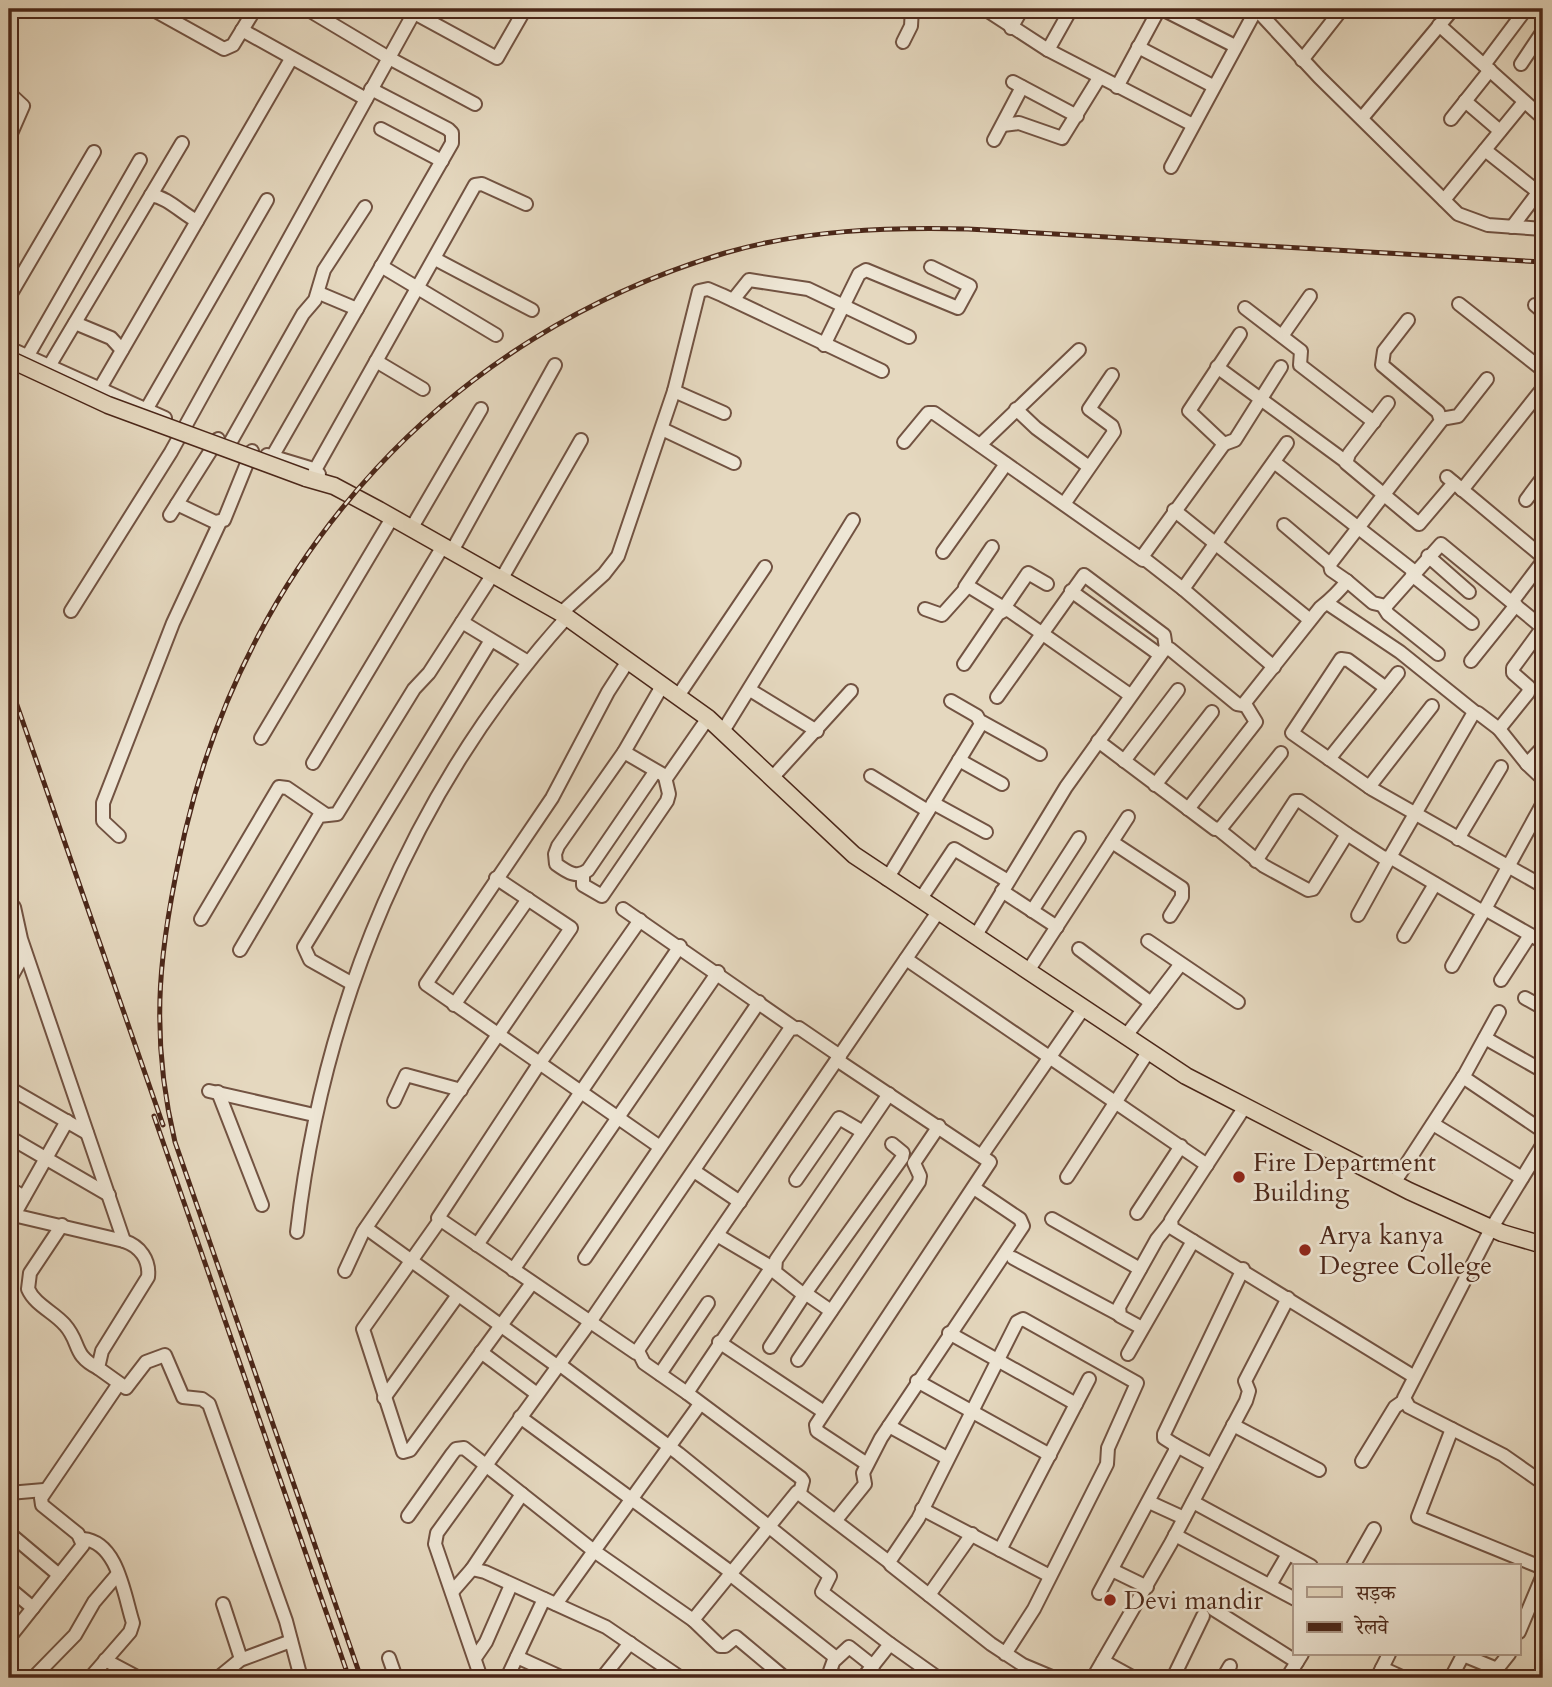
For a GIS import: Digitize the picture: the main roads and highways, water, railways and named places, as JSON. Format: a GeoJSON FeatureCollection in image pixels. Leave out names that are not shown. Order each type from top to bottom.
{"type":"FeatureCollection","features":[{"type":"Feature","properties":{"kind":"main road"},"geometry":{"type":"LineString","coordinates":[[9,359],[108,405],[314,477],[497,576],[564,615],[708,718],[817,824],[887,879],[976,935],[1148,1052],[1244,1108],[1394,1183],[1491,1229],[1543,1245]]}},
{"type":"Feature","properties":{"kind":"railway"},"geometry":{"type":"LineString","coordinates":[[361,1678],[175,1142],[162,1061],[160,986],[176,872],[185,832],[216,730],[258,635],[312,548],[376,469],[450,399],[533,339],[625,290],[725,253],[784,239],[876,230],[968,229],[1543,262]]}},
{"type":"Feature","properties":{"kind":"railway"},"geometry":{"type":"LineString","coordinates":[[9,682],[163,1125]]}},
{"type":"Feature","properties":{"kind":"railway"},"geometry":{"type":"LineString","coordinates":[[154,1116],[349,1678]]}},
{"type":"Feature","properties":{"kind":"place","name":"Fire Department Building"},"geometry":{"type":"Point","coordinates":[1239,1177]}},
{"type":"Feature","properties":{"kind":"place","name":"Arya kanya Degree College"},"geometry":{"type":"Point","coordinates":[1305,1250]}},
{"type":"Feature","properties":{"kind":"place","name":"Devi mandir"},"geometry":{"type":"Point","coordinates":[1110,1600]}}]}
